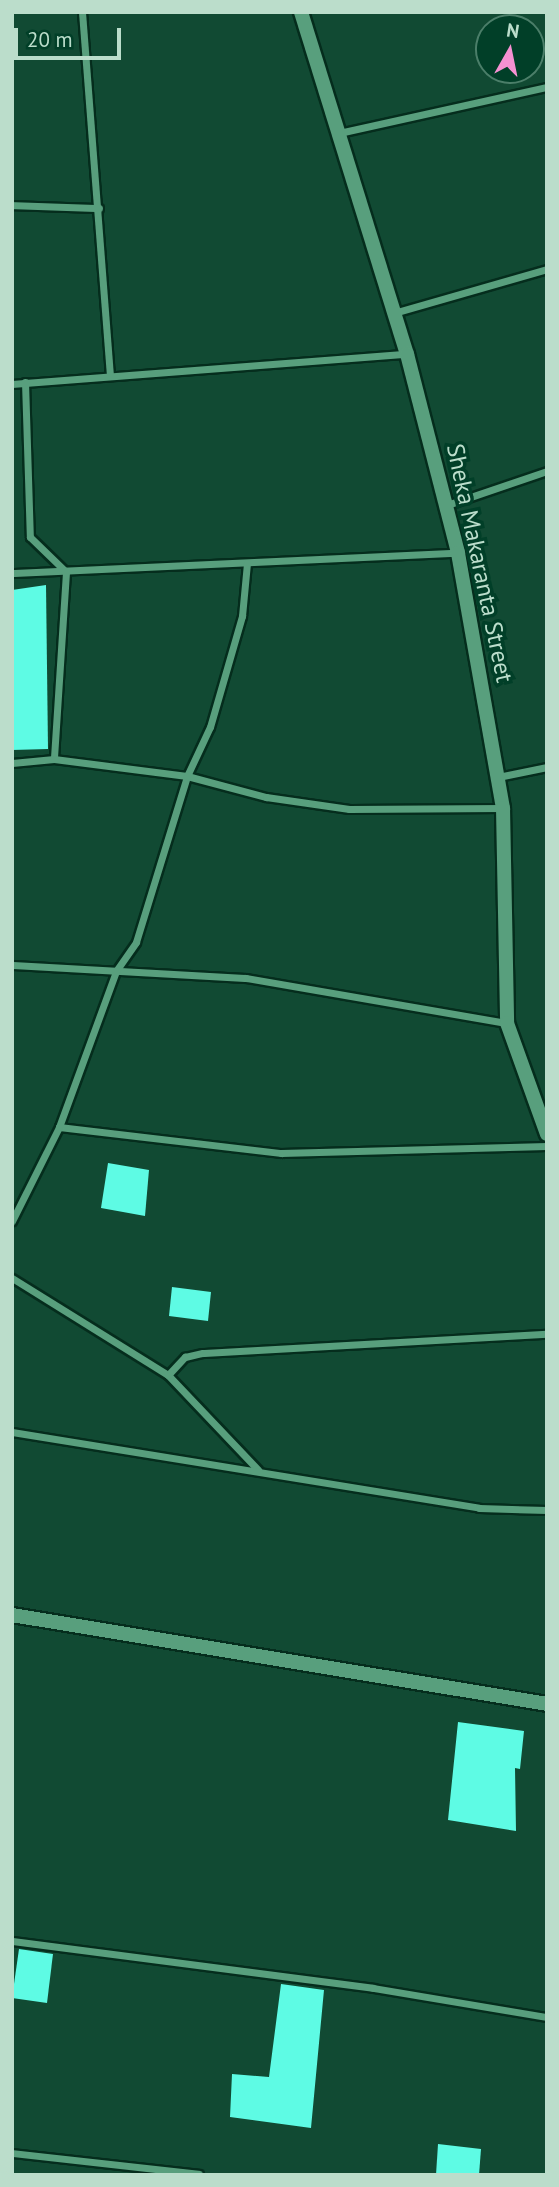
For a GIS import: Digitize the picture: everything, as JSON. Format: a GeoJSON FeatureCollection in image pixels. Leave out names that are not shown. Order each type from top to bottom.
{"type":"FeatureCollection","features":[{"type":"Feature","properties":{"kind":"street"},"geometry":{"type":"LineString","coordinates":[[82,12],[110,373]]}},
{"type":"Feature","properties":{"kind":"street","name":"Sheka Makaranta Street"},"geometry":{"type":"LineString","coordinates":[[301,12],[407,354],[458,553],[503,808],[507,1023],[547,1134]]}},
{"type":"Feature","properties":{"kind":"street"},"geometry":{"type":"LineString","coordinates":[[338,133],[547,87]]}},
{"type":"Feature","properties":{"kind":"street"},"geometry":{"type":"LineString","coordinates":[[12,205],[99,208]]}},
{"type":"Feature","properties":{"kind":"street"},"geometry":{"type":"LineString","coordinates":[[394,313],[547,269]]}},
{"type":"Feature","properties":{"kind":"street"},"geometry":{"type":"LineString","coordinates":[[12,384],[110,373],[407,354]]}},
{"type":"Feature","properties":{"kind":"street"},"geometry":{"type":"LineString","coordinates":[[25,382],[30,537],[66,572],[54,759]]}},
{"type":"Feature","properties":{"kind":"street"},"geometry":{"type":"LineString","coordinates":[[447,505],[547,471]]}},
{"type":"Feature","properties":{"kind":"street"},"geometry":{"type":"LineString","coordinates":[[12,573],[458,553]]}},
{"type":"Feature","properties":{"kind":"street"},"geometry":{"type":"LineString","coordinates":[[12,1222],[59,1127],[116,971],[136,942],[187,776],[210,727],[242,616],[247,563]]}},
{"type":"Feature","properties":{"kind":"street"},"geometry":{"type":"LineString","coordinates":[[12,763],[54,759],[187,776],[266,797],[349,809],[503,808]]}},
{"type":"Feature","properties":{"kind":"street"},"geometry":{"type":"LineString","coordinates":[[498,777],[547,767]]}},
{"type":"Feature","properties":{"kind":"street"},"geometry":{"type":"LineString","coordinates":[[12,965],[246,978],[507,1023]]}},
{"type":"Feature","properties":{"kind":"street"},"geometry":{"type":"LineString","coordinates":[[59,1127],[281,1153],[547,1146]]}},
{"type":"Feature","properties":{"kind":"street"},"geometry":{"type":"LineString","coordinates":[[12,1278],[168,1375],[258,1470]]}},
{"type":"Feature","properties":{"kind":"street"},"geometry":{"type":"LineString","coordinates":[[168,1375],[185,1357],[203,1353],[547,1334]]}},
{"type":"Feature","properties":{"kind":"street"},"geometry":{"type":"LineString","coordinates":[[12,1432],[479,1508],[547,1510]]}},
{"type":"Feature","properties":{"kind":"street"},"geometry":{"type":"LineString","coordinates":[[12,1615],[547,1703]]}},
{"type":"Feature","properties":{"kind":"street"},"geometry":{"type":"LineString","coordinates":[[12,1941],[373,1988],[547,2017]]}},
{"type":"Feature","properties":{"kind":"street"},"geometry":{"type":"LineString","coordinates":[[12,2153],[199,2174]]}},
{"type":"Feature","properties":{"kind":"building"},"geometry":{"type":"Polygon","coordinates":[[[46,585],[48,749],[12,750],[12,590],[46,585]]]}},
{"type":"Feature","properties":{"kind":"building"},"geometry":{"type":"Polygon","coordinates":[[[108,1163],[149,1170],[145,1216],[101,1208],[108,1163]]]}},
{"type":"Feature","properties":{"kind":"building"},"geometry":{"type":"Polygon","coordinates":[[[172,1287],[211,1292],[208,1321],[169,1316],[172,1287]]]}},
{"type":"Feature","properties":{"kind":"building"},"geometry":{"type":"Polygon","coordinates":[[[458,1722],[524,1731],[520,1769],[515,1768],[516,1831],[448,1820],[458,1722]]]}},
{"type":"Feature","properties":{"kind":"building"},"geometry":{"type":"Polygon","coordinates":[[[19,1949],[53,1954],[47,2003],[12,1998],[19,1949]]]}},
{"type":"Feature","properties":{"kind":"building"},"geometry":{"type":"Polygon","coordinates":[[[281,1984],[324,1990],[311,2128],[230,2117],[232,2074],[269,2077],[281,1984]]]}},
{"type":"Feature","properties":{"kind":"building"},"geometry":{"type":"Polygon","coordinates":[[[438,2144],[481,2149],[479,2175],[436,2175],[438,2144]]]}}]}
